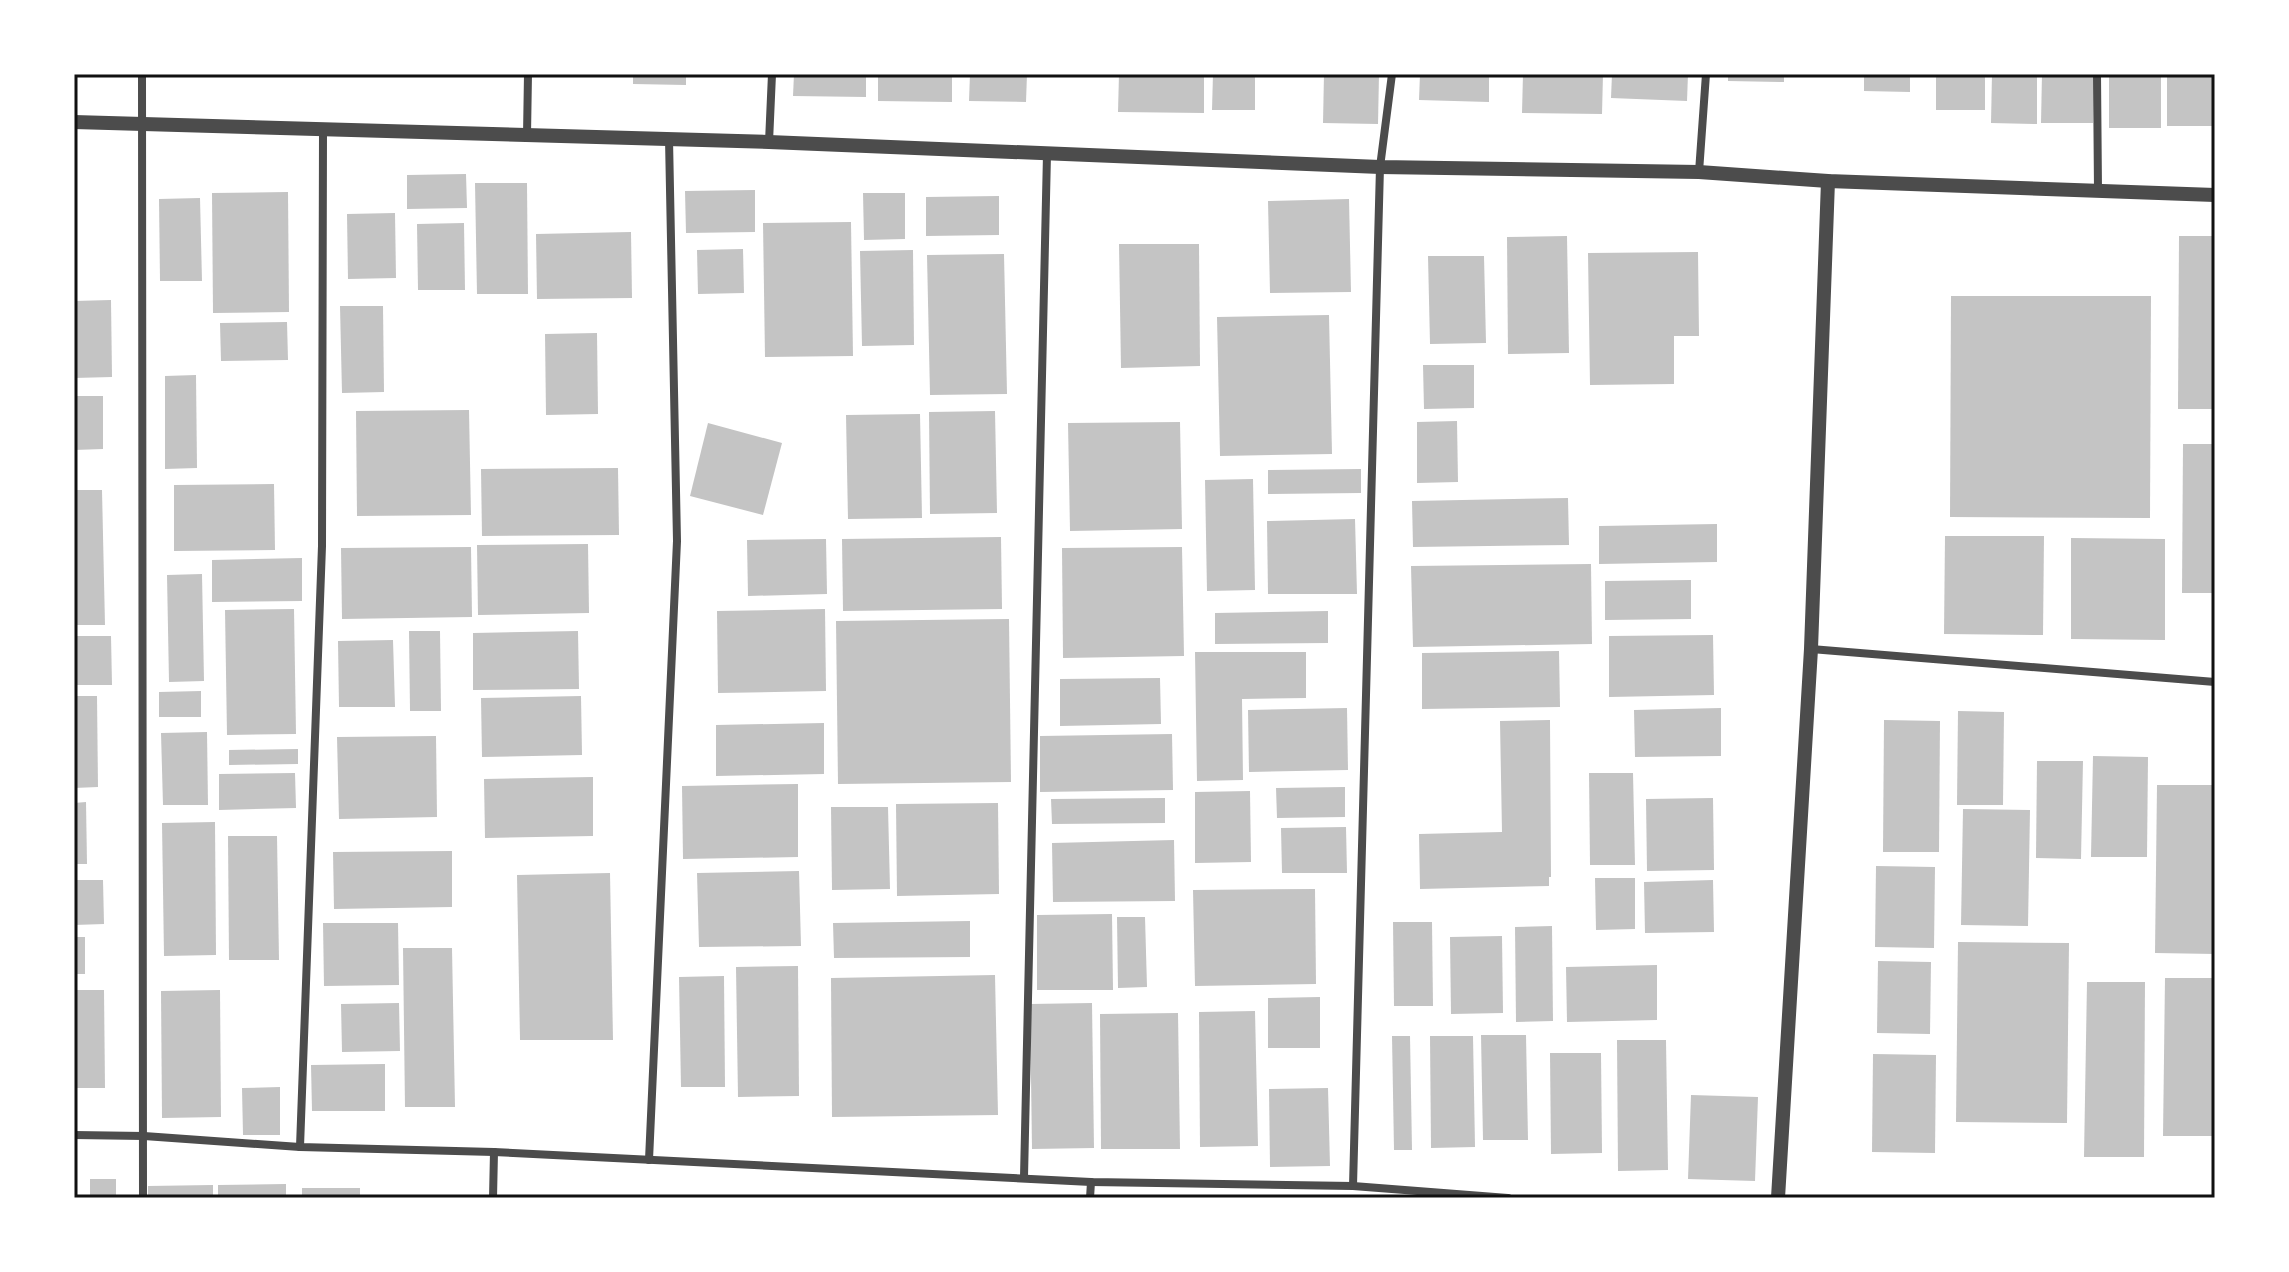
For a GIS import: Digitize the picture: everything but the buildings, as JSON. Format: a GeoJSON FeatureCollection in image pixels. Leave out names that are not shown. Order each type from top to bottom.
{"type":"FeatureCollection","features":[{"type":"Feature","properties":{"kind":"street"},"geometry":{"type":"LineString","coordinates":[[142,74],[143,1198]]}},
{"type":"Feature","properties":{"kind":"street"},"geometry":{"type":"LineString","coordinates":[[527,135],[528,74]]}},
{"type":"Feature","properties":{"kind":"street"},"geometry":{"type":"LineString","coordinates":[[769,142],[772,74]]}},
{"type":"Feature","properties":{"kind":"street"},"geometry":{"type":"LineString","coordinates":[[1353,1186],[1380,167],[1392,74]]}},
{"type":"Feature","properties":{"kind":"street"},"geometry":{"type":"LineString","coordinates":[[1699,172],[1706,74]]}},
{"type":"Feature","properties":{"kind":"street"},"geometry":{"type":"LineString","coordinates":[[2097,74],[2098,191]]}},
{"type":"Feature","properties":{"kind":"street"},"geometry":{"type":"LineString","coordinates":[[74,122],[769,142],[1380,167],[1699,172],[1828,181],[2215,195]]}},
{"type":"Feature","properties":{"kind":"street"},"geometry":{"type":"LineString","coordinates":[[300,1147],[322,546],[323,130]]}},
{"type":"Feature","properties":{"kind":"street"},"geometry":{"type":"LineString","coordinates":[[649,1160],[677,541],[669,139]]}},
{"type":"Feature","properties":{"kind":"street"},"geometry":{"type":"LineString","coordinates":[[1024,1177],[1047,154]]}},
{"type":"Feature","properties":{"kind":"street"},"geometry":{"type":"LineString","coordinates":[[1778,1198],[1811,649],[1828,181]]}},
{"type":"Feature","properties":{"kind":"street"},"geometry":{"type":"LineString","coordinates":[[1811,649],[2215,682]]}},
{"type":"Feature","properties":{"kind":"street"},"geometry":{"type":"LineString","coordinates":[[74,1135],[144,1136],[300,1147],[494,1152],[1091,1182],[1353,1186],[1396,1194],[1508,1198]]}},
{"type":"Feature","properties":{"kind":"street"},"geometry":{"type":"LineString","coordinates":[[493,1198],[494,1152]]}},
{"type":"Feature","properties":{"kind":"street"},"geometry":{"type":"LineString","coordinates":[[1090,1198],[1091,1182]]}}]}
